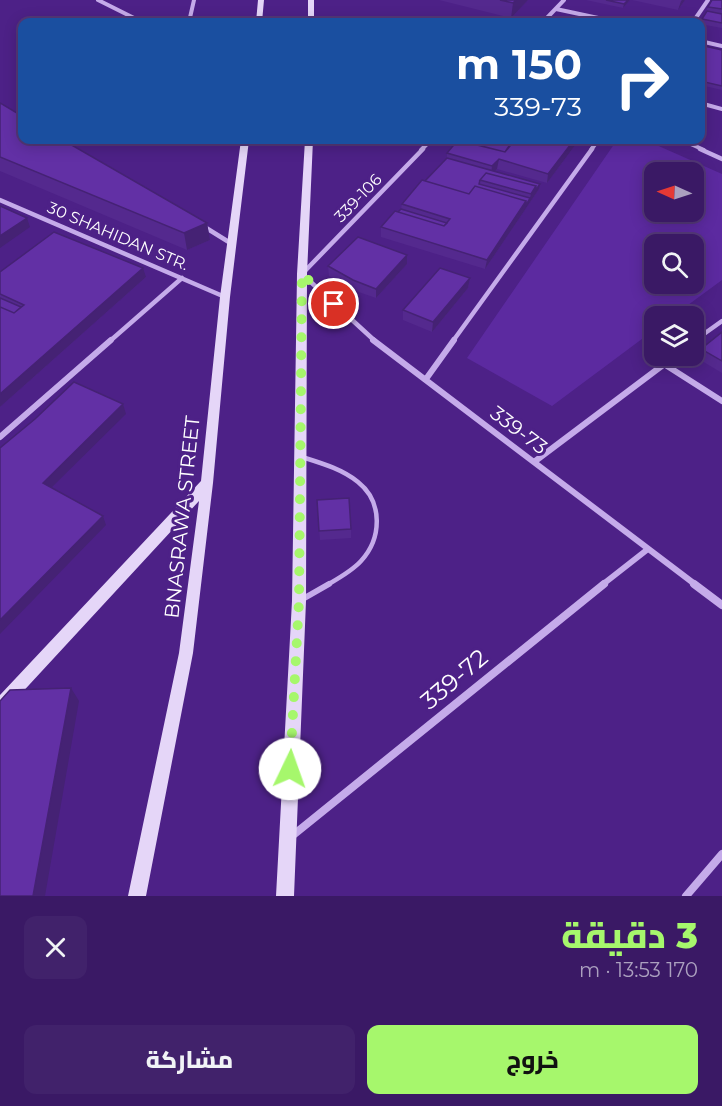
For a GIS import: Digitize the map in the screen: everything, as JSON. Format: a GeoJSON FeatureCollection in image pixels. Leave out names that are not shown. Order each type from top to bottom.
{"type":"FeatureCollection","features":[{"type":"Feature","properties":{"kind":"main road"},"geometry":{"type":"LineString","coordinates":[[259,18],[261,0]]}},
{"type":"Feature","properties":{"kind":"main road"},"geometry":{"type":"LineString","coordinates":[[311,0],[311,18]]}},
{"type":"Feature","properties":{"kind":"main road","name":"BNASRAWA STREET"},"geometry":{"type":"LineString","coordinates":[[137,896],[186,653],[207,483],[225,297],[244,144]]}},
{"type":"Feature","properties":{"kind":"main road"},"geometry":{"type":"LineString","coordinates":[[285,896],[299,601],[302,274],[309,144]]}},
{"type":"Feature","properties":{"kind":"main road"},"geometry":{"type":"LineString","coordinates":[[0,706],[207,483]]}},
{"type":"Feature","properties":{"kind":"street"},"geometry":{"type":"LineString","coordinates":[[98,0],[134,18]]}},
{"type":"Feature","properties":{"kind":"street"},"geometry":{"type":"LineString","coordinates":[[190,18],[194,0]]}},
{"type":"Feature","properties":{"kind":"street"},"geometry":{"type":"LineString","coordinates":[[547,18],[564,0]]}},
{"type":"Feature","properties":{"kind":"street"},"geometry":{"type":"LineString","coordinates":[[696,18],[708,0]]}},
{"type":"Feature","properties":{"kind":"street"},"geometry":{"type":"LineString","coordinates":[[556,9],[598,18]]}},
{"type":"Feature","properties":{"kind":"street"},"geometry":{"type":"LineString","coordinates":[[705,42],[722,46]]}},
{"type":"Feature","properties":{"kind":"street"},"geometry":{"type":"LineString","coordinates":[[705,104],[722,109]]}},
{"type":"Feature","properties":{"kind":"street","name":"339-106"},"geometry":{"type":"LineString","coordinates":[[302,274],[427,144]]}},
{"type":"Feature","properties":{"kind":"street"},"geometry":{"type":"LineString","coordinates":[[426,379],[595,144]]}},
{"type":"Feature","properties":{"kind":"street"},"geometry":{"type":"LineString","coordinates":[[690,144],[722,159]]}},
{"type":"Feature","properties":{"kind":"street","name":"30 SHAHIDAN STR."},"geometry":{"type":"LineString","coordinates":[[0,200],[225,297]]}},
{"type":"Feature","properties":{"kind":"street"},"geometry":{"type":"LineString","coordinates":[[201,226],[232,244]]}},
{"type":"Feature","properties":{"kind":"street"},"geometry":{"type":"LineString","coordinates":[[54,234],[63,227]]}},
{"type":"Feature","properties":{"kind":"street","name":"339-73"},"geometry":{"type":"LineString","coordinates":[[302,274],[365,334],[722,605]]}},
{"type":"Feature","properties":{"kind":"street"},"geometry":{"type":"LineString","coordinates":[[0,437],[182,279]]}},
{"type":"Feature","properties":{"kind":"street"},"geometry":{"type":"LineString","coordinates":[[704,334],[722,321]]}},
{"type":"Feature","properties":{"kind":"street"},"geometry":{"type":"LineString","coordinates":[[534,462],[661,366]]}},
{"type":"Feature","properties":{"kind":"street"},"geometry":{"type":"LineString","coordinates":[[667,366],[722,401]]}},
{"type":"Feature","properties":{"kind":"street","name":"339-72"},"geometry":{"type":"LineString","coordinates":[[287,840],[513,655],[648,549]]}},
{"type":"Feature","properties":{"kind":"street"},"geometry":{"type":"LineString","coordinates":[[686,896],[722,854]]}},
{"type":"Feature","properties":{"kind":"lane"},"geometry":{"type":"LineString","coordinates":[[299,601],[363,560],[375,540],[379,519],[373,499],[359,482],[339,470],[302,457]]}},
{"type":"Feature","properties":{"kind":"shaded area"},"geometry":{"type":"Polygon","coordinates":[[[614,144],[654,144],[695,162],[644,162],[644,222],[704,222],[704,166],[722,174],[722,280],[704,293],[704,234],[644,234],[644,294],[703,294],[687,306],[644,306],[644,337],[552,406],[467,358],[614,144]]]}},
{"type":"Feature","properties":{"kind":"building"},"geometry":{"type":"Polygon","coordinates":[[[500,0],[516,0],[513,3],[500,0]]]}},
{"type":"Feature","properties":{"kind":"building"},"geometry":{"type":"Polygon","coordinates":[[[606,0],[628,0],[624,4],[606,0]]]}},
{"type":"Feature","properties":{"kind":"building"},"geometry":{"type":"Polygon","coordinates":[[[712,0],[722,0],[722,9],[708,7],[712,0]]]}},
{"type":"Feature","properties":{"kind":"building"},"geometry":{"type":"Polygon","coordinates":[[[707,11],[722,14],[722,23],[705,20],[703,18],[707,11]]]}},
{"type":"Feature","properties":{"kind":"building"},"geometry":{"type":"Polygon","coordinates":[[[705,46],[722,50],[722,86],[705,82],[705,46]]]}},
{"type":"Feature","properties":{"kind":"building"},"geometry":{"type":"Polygon","coordinates":[[[0,103],[18,114],[18,144],[70,144],[207,223],[184,233],[0,157],[0,103]]]}},
{"type":"Feature","properties":{"kind":"building"},"geometry":{"type":"Polygon","coordinates":[[[455,144],[474,144],[505,152],[512,144],[571,144],[548,174],[499,159],[492,166],[447,153],[455,144]]]}},
{"type":"Feature","properties":{"kind":"building"},"geometry":{"type":"Polygon","coordinates":[[[473,144],[510,144],[505,152],[473,144]]]}},
{"type":"Feature","properties":{"kind":"building"},"geometry":{"type":"Polygon","coordinates":[[[447,158],[540,184],[535,191],[536,186],[486,173],[480,180],[479,184],[530,198],[526,205],[526,201],[475,186],[469,194],[425,181],[447,158]]]}},
{"type":"Feature","properties":{"kind":"building"},"geometry":{"type":"Polygon","coordinates":[[[486,173],[536,186],[531,194],[480,180],[486,173]]]}},
{"type":"Feature","properties":{"kind":"building"},"geometry":{"type":"Polygon","coordinates":[[[422,180],[469,194],[475,186],[526,201],[487,260],[381,227],[395,211],[444,226],[450,219],[402,204],[422,180]]]}},
{"type":"Feature","properties":{"kind":"building"},"geometry":{"type":"Polygon","coordinates":[[[0,206],[27,218],[0,236],[0,206]]]}},
{"type":"Feature","properties":{"kind":"building"},"geometry":{"type":"Polygon","coordinates":[[[401,209],[447,223],[444,226],[398,212],[401,209]]]}},
{"type":"Feature","properties":{"kind":"building"},"geometry":{"type":"Polygon","coordinates":[[[54,232],[143,268],[0,394],[0,307],[14,313],[24,305],[0,294],[0,272],[54,232]]]}},
{"type":"Feature","properties":{"kind":"building"},"geometry":{"type":"Polygon","coordinates":[[[358,237],[407,255],[376,289],[353,280],[328,266],[358,237]]]}},
{"type":"Feature","properties":{"kind":"building"},"geometry":{"type":"Polygon","coordinates":[[[440,268],[470,278],[433,322],[403,310],[440,268]]]}},
{"type":"Feature","properties":{"kind":"building"},"geometry":{"type":"Polygon","coordinates":[[[0,298],[21,307],[14,313],[0,307],[0,298]]]}},
{"type":"Feature","properties":{"kind":"building"},"geometry":{"type":"Polygon","coordinates":[[[722,332],[722,361],[704,351],[704,347],[722,332]]]}},
{"type":"Feature","properties":{"kind":"building"},"geometry":{"type":"Polygon","coordinates":[[[74,382],[123,404],[43,483],[103,516],[0,620],[0,448],[74,382]]]}},
{"type":"Feature","properties":{"kind":"building"},"geometry":{"type":"Polygon","coordinates":[[[349,498],[351,529],[319,531],[317,500],[349,498]]]}},
{"type":"Feature","properties":{"kind":"building"},"geometry":{"type":"Polygon","coordinates":[[[71,688],[33,896],[0,896],[0,701],[10,690],[71,688]]]}},
{"type":"Feature","properties":{"kind":"route"},"geometry":{"type":"LineString","coordinates":[[290,769],[299,601],[302,274],[334,304]]}}]}
